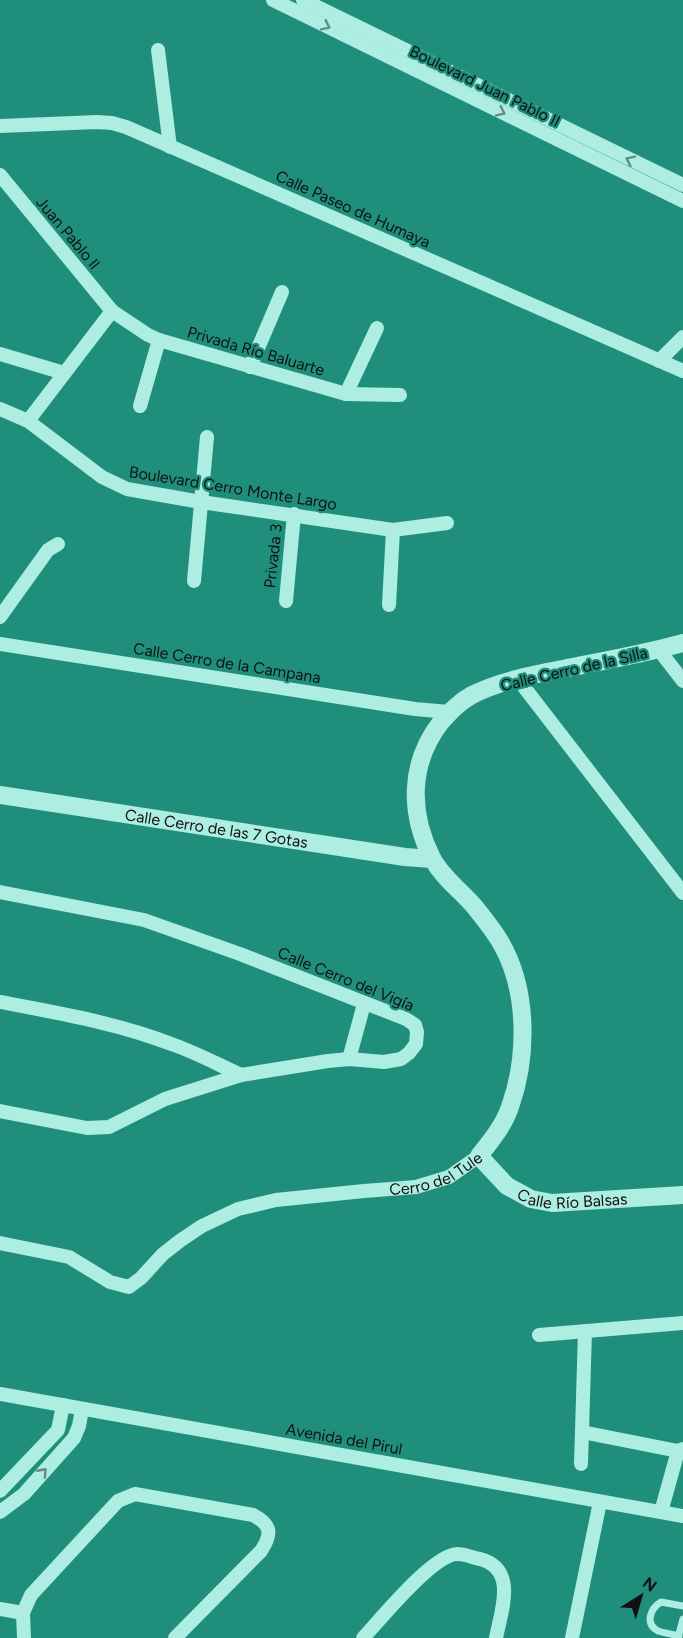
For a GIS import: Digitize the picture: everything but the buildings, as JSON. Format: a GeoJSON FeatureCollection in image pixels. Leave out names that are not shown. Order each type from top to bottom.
{"type":"FeatureCollection","features":[{"type":"Feature","properties":{"kind":"street","name":"Boulevard Juan Pablo II"},"geometry":{"type":"LineString","coordinates":[[273,0],[683,201]]}},
{"type":"Feature","properties":{"kind":"street","name":"Boulevard Juan Pablo II"},"geometry":{"type":"LineString","coordinates":[[303,0],[683,185]]}},
{"type":"Feature","properties":{"kind":"street"},"geometry":{"type":"LineString","coordinates":[[158,50],[170,147]]}},
{"type":"Feature","properties":{"kind":"street","name":"Calle Paseo de Humaya"},"geometry":{"type":"LineString","coordinates":[[0,126],[97,122],[126,127],[683,371]]}},
{"type":"Feature","properties":{"kind":"street","name":"Juan Pablo ll"},"geometry":{"type":"LineString","coordinates":[[0,175],[112,311]]}},
{"type":"Feature","properties":{"kind":"street"},"geometry":{"type":"LineString","coordinates":[[250,367],[282,292]]}},
{"type":"Feature","properties":{"kind":"street"},"geometry":{"type":"LineString","coordinates":[[28,421],[112,311]]}},
{"type":"Feature","properties":{"kind":"street","name":"Privada Río Baluarte"},"geometry":{"type":"LineString","coordinates":[[112,311],[159,340],[250,367],[346,394],[400,395]]}},
{"type":"Feature","properties":{"kind":"street"},"geometry":{"type":"LineString","coordinates":[[346,394],[377,328]]}},
{"type":"Feature","properties":{"kind":"street"},"geometry":{"type":"LineString","coordinates":[[659,361],[683,337]]}},
{"type":"Feature","properties":{"kind":"street"},"geometry":{"type":"LineString","coordinates":[[140,406],[159,340]]}},
{"type":"Feature","properties":{"kind":"street"},"geometry":{"type":"LineString","coordinates":[[0,354],[64,373]]}},
{"type":"Feature","properties":{"kind":"street","name":"Boulevard Cerro Monte Largo"},"geometry":{"type":"LineString","coordinates":[[0,409],[28,421],[112,483],[128,489],[393,530],[447,523]]}},
{"type":"Feature","properties":{"kind":"street"},"geometry":{"type":"LineString","coordinates":[[194,581],[207,437]]}},
{"type":"Feature","properties":{"kind":"street","name":"Privada 3"},"geometry":{"type":"LineString","coordinates":[[286,601],[294,514]]}},
{"type":"Feature","properties":{"kind":"street"},"geometry":{"type":"LineString","coordinates":[[389,605],[393,530]]}},
{"type":"Feature","properties":{"kind":"street"},"geometry":{"type":"LineString","coordinates":[[0,617],[48,550],[58,544]]}},
{"type":"Feature","properties":{"kind":"street","name":"Calle Cerro de la Silla"},"geometry":{"type":"LineString","coordinates":[[432,859],[417,818],[415,784],[424,750],[449,712],[471,695],[517,678],[683,643]]}},
{"type":"Feature","properties":{"kind":"street","name":"Calle Cerro de la Campana"},"geometry":{"type":"LineString","coordinates":[[0,644],[415,709],[449,712]]}},
{"type":"Feature","properties":{"kind":"street"},"geometry":{"type":"LineString","coordinates":[[658,650],[683,681]]}},
{"type":"Feature","properties":{"kind":"street"},"geometry":{"type":"LineString","coordinates":[[517,678],[683,893]]}},
{"type":"Feature","properties":{"kind":"street","name":"Calle Cerro de las 7 Gotas"},"geometry":{"type":"LineString","coordinates":[[0,795],[432,859]]}},
{"type":"Feature","properties":{"kind":"street","name":"Cerro del Tule"},"geometry":{"type":"LineString","coordinates":[[0,1243],[69,1257],[83,1264],[100,1278],[118,1286],[129,1287],[181,1240],[202,1226],[238,1209],[276,1200],[416,1187],[449,1177],[479,1156],[495,1136],[510,1108],[519,1069],[522,1018],[515,976],[501,943],[475,907],[432,859]]}},
{"type":"Feature","properties":{"kind":"street","name":"Calle Cerro del Vigía"},"geometry":{"type":"LineString","coordinates":[[0,892],[144,920],[240,954],[406,1019],[415,1025],[417,1032],[416,1044],[401,1059],[369,1062],[349,1059],[241,1075],[165,1099],[108,1127],[98,1129],[0,1111]]}},
{"type":"Feature","properties":{"kind":"street"},"geometry":{"type":"LineString","coordinates":[[0,1002],[86,1019],[145,1035],[174,1045],[241,1075]]}},
{"type":"Feature","properties":{"kind":"street"},"geometry":{"type":"LineString","coordinates":[[349,1059],[364,1004]]}},
{"type":"Feature","properties":{"kind":"street","name":"Calle Río Balsas"},"geometry":{"type":"LineString","coordinates":[[479,1156],[507,1186],[531,1199],[552,1203],[683,1195]]}},
{"type":"Feature","properties":{"kind":"street"},"geometry":{"type":"LineString","coordinates":[[539,1335],[683,1323]]}},
{"type":"Feature","properties":{"kind":"street"},"geometry":{"type":"LineString","coordinates":[[581,1464],[585,1331]]}},
{"type":"Feature","properties":{"kind":"street","name":"Avenida del Pirul"},"geometry":{"type":"LineString","coordinates":[[0,1394],[683,1516]]}},
{"type":"Feature","properties":{"kind":"street"},"geometry":{"type":"LineString","coordinates":[[0,1491],[58,1430],[63,1406]]}},
{"type":"Feature","properties":{"kind":"street"},"geometry":{"type":"LineString","coordinates":[[1,1509],[24,1494],[74,1438],[82,1409]]}},
{"type":"Feature","properties":{"kind":"street"},"geometry":{"type":"LineString","coordinates":[[582,1432],[681,1450],[661,1512]]}},
{"type":"Feature","properties":{"kind":"street"},"geometry":{"type":"LineString","coordinates":[[24,1638],[23,1613],[31,1595],[118,1501],[125,1497],[135,1494],[253,1515],[264,1521],[269,1529],[267,1541],[261,1551],[176,1638]]}},
{"type":"Feature","properties":{"kind":"street"},"geometry":{"type":"LineString","coordinates":[[572,1638],[600,1502]]}},
{"type":"Feature","properties":{"kind":"street"},"geometry":{"type":"LineString","coordinates":[[363,1638],[432,1566],[457,1554],[490,1562],[503,1579],[505,1590],[496,1638]]}},
{"type":"Feature","properties":{"kind":"street"},"geometry":{"type":"LineString","coordinates":[[0,1610],[23,1613]]}},
{"type":"Feature","properties":{"kind":"lane"},"geometry":{"type":"LineString","coordinates":[[683,1606],[661,1602],[653,1607],[650,1614],[651,1624],[658,1630],[678,1637],[683,1619]]}}]}
